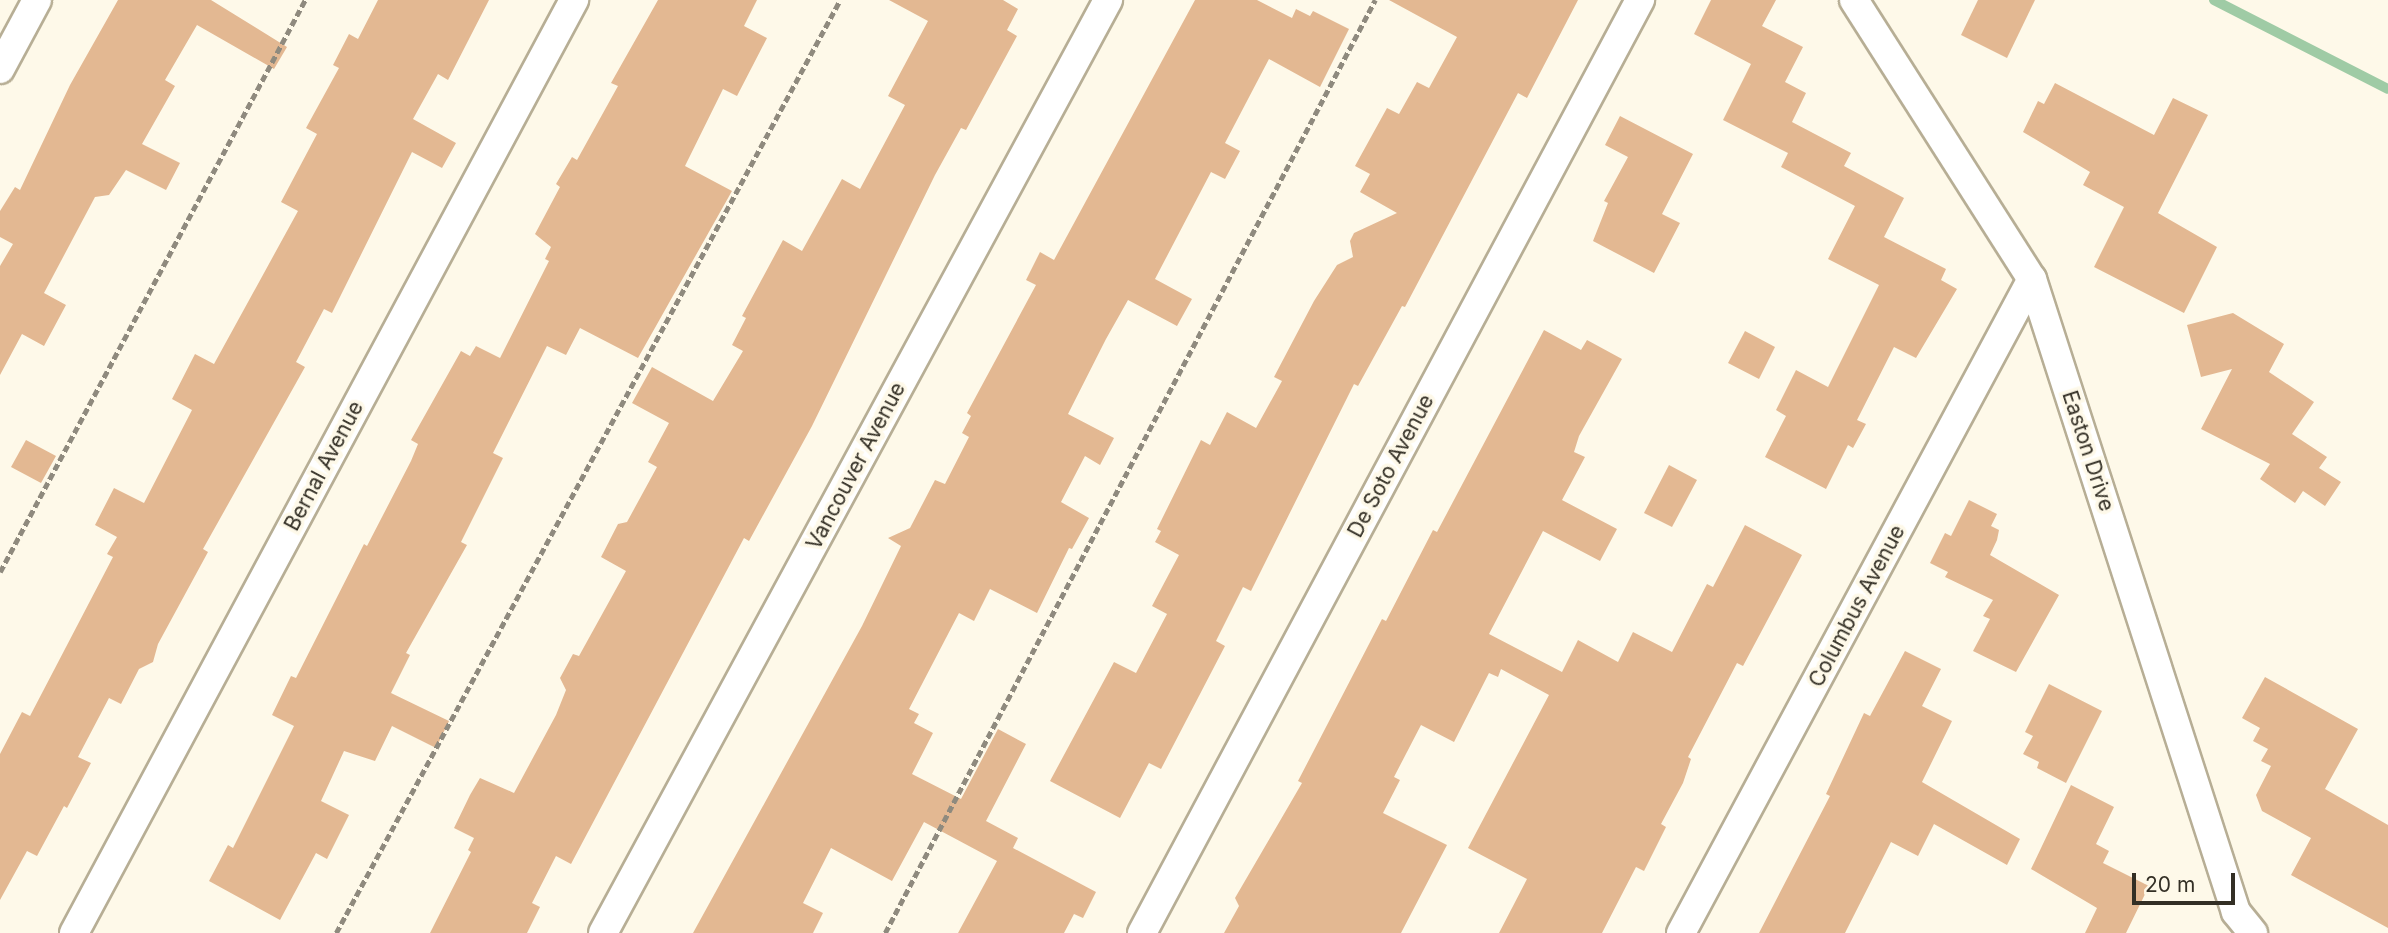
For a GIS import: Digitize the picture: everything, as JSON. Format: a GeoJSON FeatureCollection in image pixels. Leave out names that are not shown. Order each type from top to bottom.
{"type":"FeatureCollection","features":[{"type":"Feature","properties":{"kind":"street"},"geometry":{"type":"LineString","coordinates":[[0,69],[37,0]]}},
{"type":"Feature","properties":{"kind":"street","name":"Bernal Avenue"},"geometry":{"type":"LineString","coordinates":[[75,933],[574,0]]}},
{"type":"Feature","properties":{"kind":"street","name":"Vancouver Avenue"},"geometry":{"type":"LineString","coordinates":[[603,933],[1108,0]]}},
{"type":"Feature","properties":{"kind":"street","name":"De Soto Avenue"},"geometry":{"type":"LineString","coordinates":[[1142,933],[1640,0]]}},
{"type":"Feature","properties":{"kind":"street","name":"Easton Drive"},"geometry":{"type":"LineString","coordinates":[[1854,0],[2032,278],[2238,926]]}},
{"type":"Feature","properties":{"kind":"street","name":"Columbus Avenue"},"geometry":{"type":"LineString","coordinates":[[1681,933],[2032,278]]}},
{"type":"Feature","properties":{"kind":"path"},"geometry":{"type":"LineString","coordinates":[[0,572],[304,0]]}},
{"type":"Feature","properties":{"kind":"path"},"geometry":{"type":"LineString","coordinates":[[335,933],[840,0]]}},
{"type":"Feature","properties":{"kind":"path"},"geometry":{"type":"LineString","coordinates":[[885,933],[1375,0]]}},
{"type":"Feature","properties":{"kind":"building"},"geometry":{"type":"Polygon","coordinates":[[[118,0],[211,0],[287,47],[274,69],[197,25],[165,80],[175,86],[142,144],[180,163],[166,190],[126,170],[109,195],[95,197],[44,293],[66,305],[44,346],[22,334],[0,375],[0,266],[13,244],[0,237],[0,211],[15,187],[20,190],[70,85],[118,0]]]}},
{"type":"Feature","properties":{"kind":"building"},"geometry":{"type":"Polygon","coordinates":[[[378,0],[489,0],[448,80],[438,74],[413,119],[456,143],[442,168],[412,152],[332,313],[324,309],[296,362],[305,367],[203,549],[208,552],[158,644],[153,662],[139,669],[121,704],[109,698],[78,757],[91,763],[67,808],[64,806],[37,856],[27,851],[0,900],[0,754],[22,712],[30,716],[113,557],[107,554],[117,537],[95,525],[114,488],[144,503],[192,410],[172,399],[195,354],[214,364],[298,211],[281,202],[317,134],[306,128],[339,68],[333,65],[349,34],[358,39],[378,0]]]}},
{"type":"Feature","properties":{"kind":"building"},"geometry":{"type":"Polygon","coordinates":[[[658,0],[757,0],[744,26],[767,38],[737,96],[723,89],[685,166],[732,191],[638,358],[580,328],[566,355],[547,346],[493,453],[503,458],[461,542],[467,545],[406,653],[410,655],[391,693],[449,721],[436,748],[392,726],[375,761],[344,751],[321,801],[349,815],[327,859],[316,853],[280,920],[209,881],[228,845],[233,848],[294,726],[272,715],[291,676],[296,678],[364,544],[367,546],[411,461],[418,444],[411,440],[461,351],[470,356],[476,346],[500,358],[549,261],[545,259],[551,247],[535,234],[560,187],[556,184],[572,157],[577,160],[618,86],[611,83],[658,0]]]}},
{"type":"Feature","properties":{"kind":"building"},"geometry":{"type":"Polygon","coordinates":[[[889,0],[1003,0],[1018,9],[1007,30],[1017,36],[966,130],[961,128],[935,175],[812,426],[749,541],[744,538],[571,864],[556,856],[532,903],[540,907],[527,933],[430,933],[471,852],[468,850],[474,838],[454,828],[470,795],[480,778],[514,793],[556,715],[566,690],[560,678],[573,654],[579,656],[626,571],[601,557],[618,524],[627,522],[657,467],[648,462],[669,423],[632,403],[652,367],[713,401],[743,351],[732,345],[746,318],[742,316],[783,240],[802,251],[842,179],[860,189],[905,105],[888,96],[928,21],[889,0]]]}},
{"type":"Feature","properties":{"kind":"building"},"geometry":{"type":"Polygon","coordinates":[[[1195,0],[1257,0],[1292,18],[1296,9],[1310,16],[1313,11],[1349,29],[1320,87],[1269,59],[1225,143],[1240,151],[1225,179],[1211,172],[1155,279],[1192,299],[1177,326],[1128,300],[1106,339],[1068,414],[1114,438],[1100,465],[1085,456],[1061,502],[1089,518],[1072,549],[1069,548],[1037,613],[990,589],[974,621],[959,613],[909,709],[919,714],[914,723],[933,733],[912,774],[961,799],[998,729],[1026,744],[986,821],[1018,838],[1013,848],[1096,892],[1083,918],[1074,914],[1064,933],[958,933],[997,861],[924,822],[892,881],[831,848],[803,903],[823,913],[813,933],[693,933],[862,626],[901,546],[888,538],[910,528],[935,480],[945,484],[969,437],[962,433],[971,416],[967,413],[1036,285],[1026,280],[1040,252],[1054,260],[1195,0]]]}},
{"type":"Feature","properties":{"kind":"building"},"geometry":{"type":"Polygon","coordinates":[[[1389,0],[1578,0],[1527,98],[1518,93],[1405,307],[1402,306],[1358,386],[1354,384],[1251,591],[1243,587],[1216,641],[1225,646],[1161,769],[1149,763],[1120,818],[1050,781],[1114,662],[1136,673],[1167,614],[1152,606],[1179,555],[1155,542],[1161,531],[1157,529],[1201,440],[1210,445],[1227,412],[1256,428],[1282,381],[1274,377],[1314,301],[1337,265],[1353,257],[1350,241],[1354,233],[1397,213],[1360,192],[1370,174],[1355,166],[1387,108],[1399,114],[1417,82],[1429,88],[1457,37],[1389,0]]]}},
{"type":"Feature","properties":{"kind":"building"},"geometry":{"type":"Polygon","coordinates":[[[1711,0],[1776,0],[1762,26],[1803,47],[1785,82],[1806,93],[1792,122],[1851,153],[1844,166],[1904,198],[1884,237],[1946,269],[1941,280],[1957,289],[1916,358],[1894,347],[1857,420],[1866,424],[1853,448],[1848,445],[1826,489],[1765,457],[1786,416],[1776,410],[1796,370],[1828,387],[1879,285],[1828,259],[1855,206],[1781,167],[1788,153],[1723,120],[1751,64],[1694,34],[1711,0]]]}},
{"type":"Feature","properties":{"kind":"building"},"geometry":{"type":"Polygon","coordinates":[[[1978,0],[2035,0],[2007,58],[1961,35],[1978,0]]]}},
{"type":"Feature","properties":{"kind":"building"},"geometry":{"type":"Polygon","coordinates":[[[2055,83],[2154,135],[2173,98],[2208,115],[2158,213],[2217,247],[2184,313],[2094,267],[2124,207],[2083,185],[2090,172],[2023,132],[2038,101],[2044,104],[2055,83]]]}},
{"type":"Feature","properties":{"kind":"building"},"geometry":{"type":"Polygon","coordinates":[[[1620,116],[1693,154],[1662,214],[1680,223],[1654,273],[1593,241],[1608,203],[1604,201],[1628,157],[1605,145],[1620,116]]]}},
{"type":"Feature","properties":{"kind":"building"},"geometry":{"type":"Polygon","coordinates":[[[2233,313],[2284,344],[2269,372],[2314,402],[2292,434],[2327,457],[2319,468],[2341,482],[2325,506],[2303,491],[2295,503],[2260,479],[2270,464],[2201,429],[2232,369],[2201,377],[2187,325],[2233,313]]]}},
{"type":"Feature","properties":{"kind":"building"},"geometry":{"type":"Polygon","coordinates":[[[1544,330],[1581,350],[1587,340],[1622,359],[1579,436],[1574,452],[1585,457],[1562,500],[1617,529],[1600,561],[1543,531],[1489,634],[1562,672],[1578,640],[1618,662],[1633,632],[1672,652],[1707,584],[1713,587],[1745,525],[1802,555],[1743,666],[1737,663],[1688,757],[1691,759],[1683,783],[1661,824],[1666,827],[1644,871],[1636,867],[1602,933],[1499,933],[1527,879],[1468,848],[1549,695],[1501,669],[1498,677],[1489,673],[1454,742],[1421,725],[1394,777],[1400,780],[1383,813],[1447,845],[1401,933],[1224,933],[1239,906],[1235,898],[1302,783],[1298,781],[1382,619],[1386,621],[1433,530],[1437,532],[1544,330]]]}},
{"type":"Feature","properties":{"kind":"building"},"geometry":{"type":"Polygon","coordinates":[[[1745,331],[1775,347],[1759,379],[1728,363],[1745,331]]]}},
{"type":"Feature","properties":{"kind":"building"},"geometry":{"type":"Polygon","coordinates":[[[26,440],[56,456],[41,483],[11,467],[26,440]]]}},
{"type":"Feature","properties":{"kind":"building"},"geometry":{"type":"Polygon","coordinates":[[[1669,465],[1697,480],[1672,527],[1644,513],[1669,465]]]}},
{"type":"Feature","properties":{"kind":"building"},"geometry":{"type":"Polygon","coordinates":[[[1969,500],[1997,514],[1991,526],[1999,530],[1990,555],[2059,595],[2016,672],[1973,651],[1990,619],[1983,616],[1993,600],[1945,577],[1948,572],[1930,563],[1945,533],[1951,536],[1969,500]]]}},
{"type":"Feature","properties":{"kind":"building"},"geometry":{"type":"Polygon","coordinates":[[[1905,651],[1941,669],[1922,706],[1952,721],[1922,782],[2020,839],[2007,865],[1934,824],[1918,856],[1891,842],[1845,933],[1759,933],[1830,796],[1826,794],[1864,713],[1870,716],[1905,651]]]}},
{"type":"Feature","properties":{"kind":"building"},"geometry":{"type":"Polygon","coordinates":[[[2265,677],[2358,729],[2325,789],[2388,825],[2388,928],[2291,875],[2311,838],[2262,811],[2256,795],[2271,766],[2261,761],[2268,749],[2253,741],[2260,728],[2242,718],[2265,677]]]}},
{"type":"Feature","properties":{"kind":"building"},"geometry":{"type":"Polygon","coordinates":[[[2049,684],[2102,711],[2066,783],[2037,768],[2039,762],[2023,754],[2033,736],[2025,732],[2049,684]]]}},
{"type":"Feature","properties":{"kind":"building"},"geometry":{"type":"Polygon","coordinates":[[[2071,785],[2114,807],[2096,844],[2109,851],[2103,863],[2149,886],[2126,933],[2085,933],[2097,908],[2031,869],[2071,785]]]}},
{"type":"Feature","properties":{"kind":"waterway"},"geometry":{"type":"LineString","coordinates":[[2214,0],[2388,89]]}}]}
